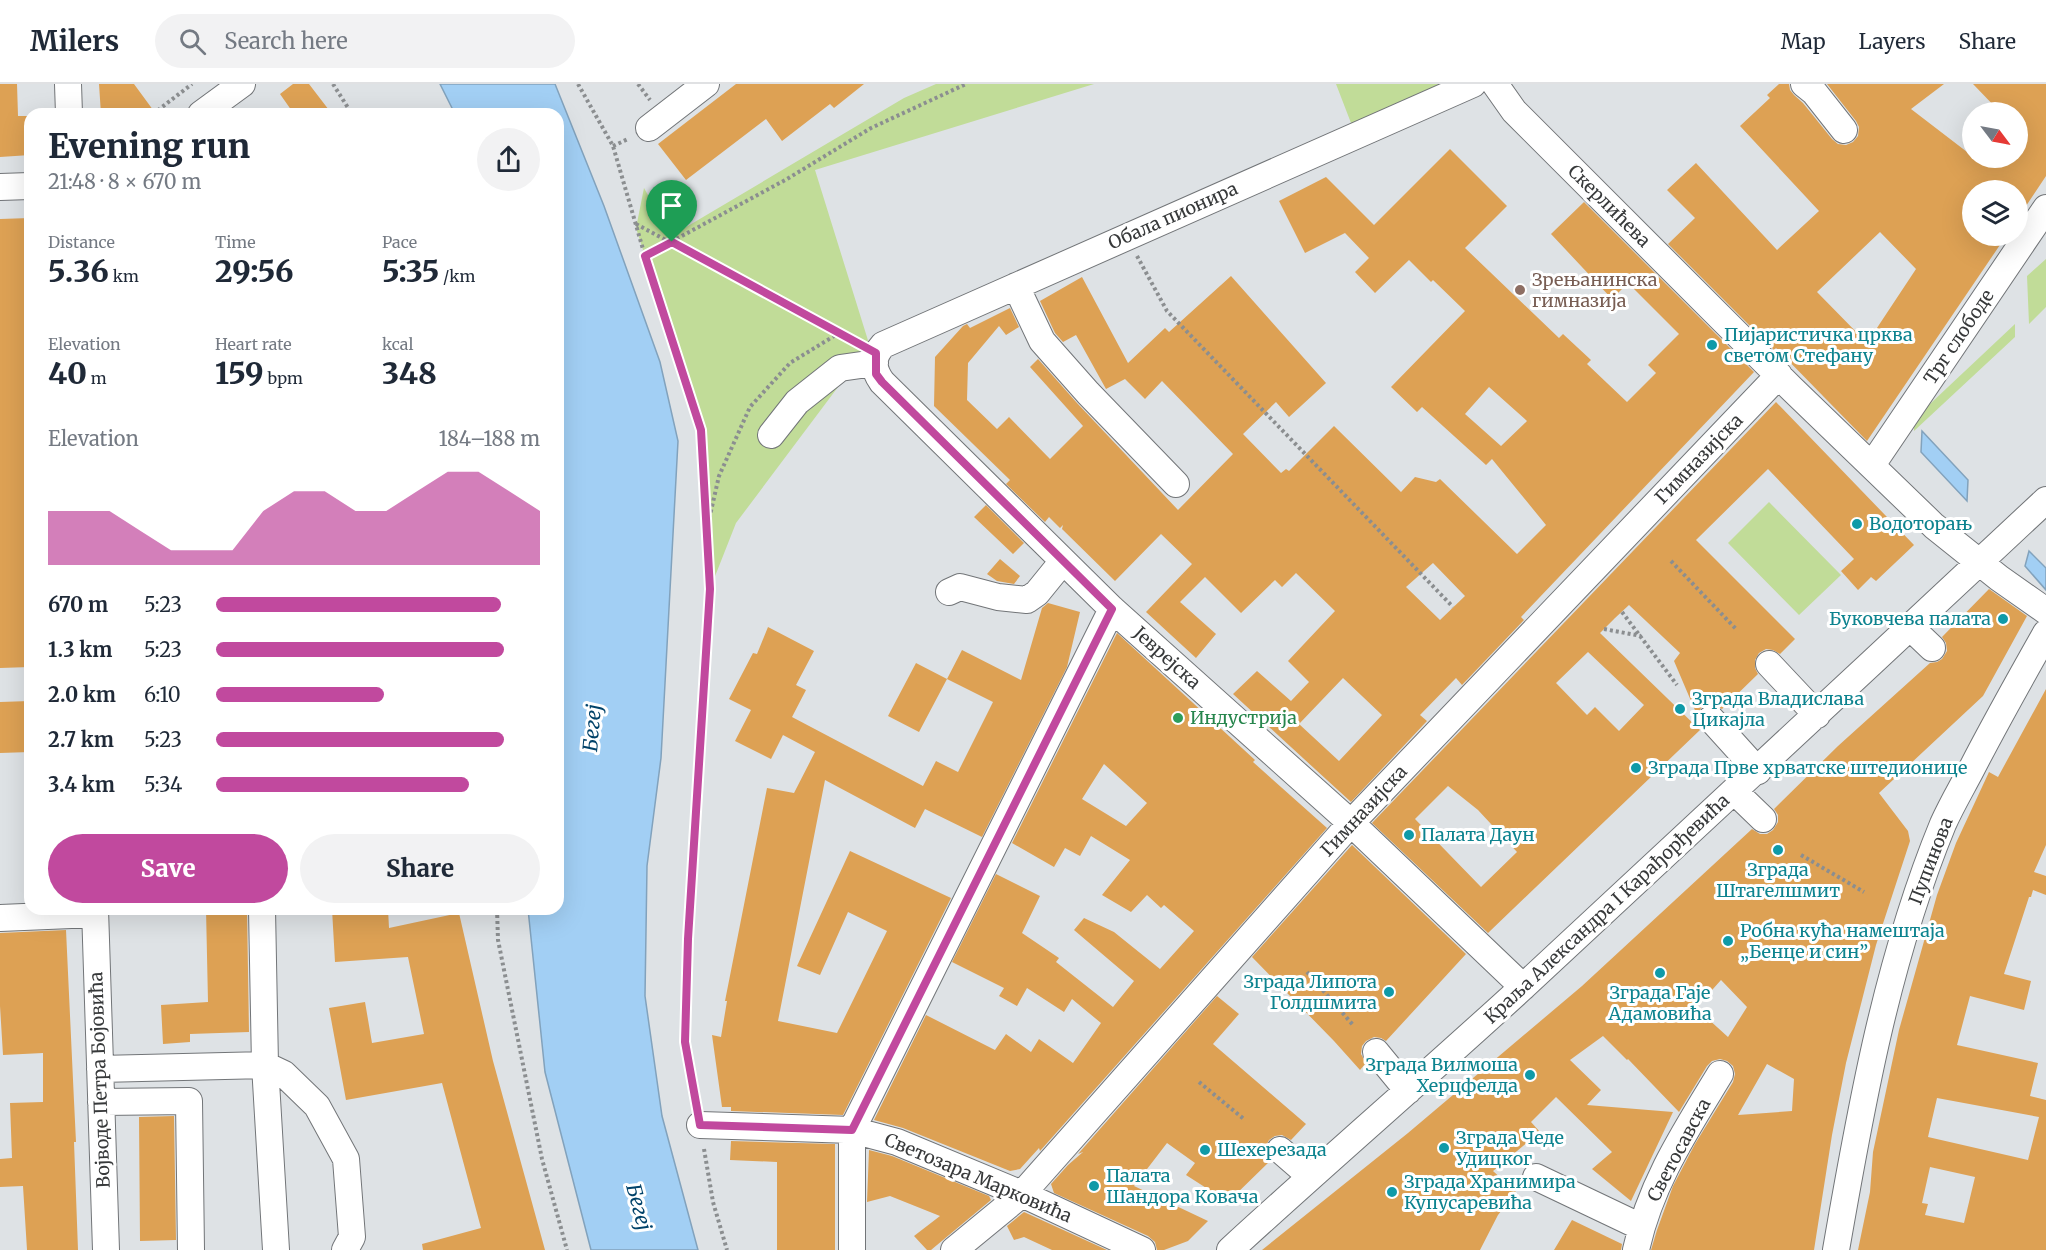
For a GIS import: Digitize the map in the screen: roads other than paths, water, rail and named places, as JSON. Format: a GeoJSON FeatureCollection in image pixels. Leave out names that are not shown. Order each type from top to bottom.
{"type":"FeatureCollection","features":[{"type":"Feature","properties":{"kind":"street"},"geometry":{"type":"LineString","coordinates":[[68,84],[69,108]]}},
{"type":"Feature","properties":{"kind":"street"},"geometry":{"type":"LineString","coordinates":[[209,108],[242,84]]}},
{"type":"Feature","properties":{"kind":"street"},"geometry":{"type":"LineString","coordinates":[[649,128],[706,84]]}},
{"type":"Feature","properties":{"kind":"street","name":"Обала пионира"},"geometry":{"type":"LineString","coordinates":[[875,358],[883,345],[1473,84]]}},
{"type":"Feature","properties":{"kind":"street","name":"Скерлићева"},"geometry":{"type":"LineString","coordinates":[[1495,84],[1514,111],[1587,181],[1779,375]]}},
{"type":"Feature","properties":{"kind":"street"},"geometry":{"type":"LineString","coordinates":[[1804,84],[1844,130]]}},
{"type":"Feature","properties":{"kind":"street"},"geometry":{"type":"LineString","coordinates":[[0,187],[24,186]]}},
{"type":"Feature","properties":{"kind":"street","name":"Трг слободе"},"geometry":{"type":"LineString","coordinates":[[1872,465],[2046,208]]}},
{"type":"Feature","properties":{"kind":"street"},"geometry":{"type":"LineString","coordinates":[[1016,286],[1042,341],[1088,393],[1176,483]]}},
{"type":"Feature","properties":{"kind":"street"},"geometry":{"type":"LineString","coordinates":[[771,435],[797,402],[840,368],[875,358]]}},
{"type":"Feature","properties":{"kind":"street","name":"Јеврејска"},"geometry":{"type":"LineString","coordinates":[[875,358],[876,374],[882,382],[1112,609],[1351,823],[1523,987]]}},
{"type":"Feature","properties":{"kind":"street"},"geometry":{"type":"LineString","coordinates":[[1779,375],[1934,526],[2046,611]]}},
{"type":"Feature","properties":{"kind":"street","name":"Гимназијска"},"geometry":{"type":"LineString","coordinates":[[954,1250],[1022,1194],[1351,823],[1779,375]]}},
{"type":"Feature","properties":{"kind":"street"},"geometry":{"type":"LineString","coordinates":[[1979,562],[2046,500]]}},
{"type":"Feature","properties":{"kind":"street"},"geometry":{"type":"LineString","coordinates":[[949,592],[960,587],[998,597],[1027,600],[1037,593],[1063,561]]}},
{"type":"Feature","properties":{"kind":"street","name":"Краља Александра I Карађорђевића"},"geometry":{"type":"LineString","coordinates":[[1230,1250],[1523,987],[1758,771],[1979,562]]}},
{"type":"Feature","properties":{"kind":"street"},"geometry":{"type":"LineString","coordinates":[[852,1250],[852,1130],[1112,609]]}},
{"type":"Feature","properties":{"kind":"street"},"geometry":{"type":"LineString","coordinates":[[1911,628],[1932,648]]}},
{"type":"Feature","properties":{"kind":"street","name":"Пупинова"},"geometry":{"type":"LineString","coordinates":[[1836,1250],[1872,1058],[1895,964],[1917,893],[1944,822],[1994,725],[2046,633]]}},
{"type":"Feature","properties":{"kind":"street"},"geometry":{"type":"LineString","coordinates":[[1769,664],[1817,715]]}},
{"type":"Feature","properties":{"kind":"street"},"geometry":{"type":"LineString","coordinates":[[1711,719],[1758,771]]}},
{"type":"Feature","properties":{"kind":"street"},"geometry":{"type":"LineString","coordinates":[[1735,792],[1763,819]]}},
{"type":"Feature","properties":{"kind":"street"},"geometry":{"type":"LineString","coordinates":[[0,918],[48,915]]}},
{"type":"Feature","properties":{"kind":"street","name":"Војводе Петра Бојовића"},"geometry":{"type":"LineString","coordinates":[[95,915],[106,1250]]}},
{"type":"Feature","properties":{"kind":"street"},"geometry":{"type":"LineString","coordinates":[[262,915],[265,1065],[276,1250]]}},
{"type":"Feature","properties":{"kind":"street"},"geometry":{"type":"LineString","coordinates":[[1376,1052],[1408,1091]]}},
{"type":"Feature","properties":{"kind":"street"},"geometry":{"type":"LineString","coordinates":[[100,1069],[265,1065],[284,1074],[316,1106],[346,1159],[352,1237],[345,1250]]}},
{"type":"Feature","properties":{"kind":"street","name":"Светосавска"},"geometry":{"type":"LineString","coordinates":[[1536,1177],[1639,1238],[1660,1176],[1720,1074]]}},
{"type":"Feature","properties":{"kind":"street"},"geometry":{"type":"LineString","coordinates":[[101,1102],[189,1101],[191,1250]]}},
{"type":"Feature","properties":{"kind":"street","name":"Светозара Марковића"},"geometry":{"type":"LineString","coordinates":[[700,1125],[852,1130],[907,1146],[1022,1194],[1142,1250]]}},
{"type":"Feature","properties":{"kind":"street"},"geometry":{"type":"LineString","coordinates":[[1280,1150],[1310,1176]]}},
{"type":"Feature","properties":{"kind":"water","name":"Бегеј"},"geometry":{"type":"Polygon","coordinates":[[[440,84],[555,84],[604,206],[660,362],[678,441],[661,758],[647,866],[645,996],[662,1116],[698,1250],[591,1250],[545,1072],[529,915],[564,915],[564,108],[452,108],[440,84]]]}},
{"type":"Feature","properties":{"kind":"water"},"geometry":{"type":"Polygon","coordinates":[[[1922,431],[1968,480],[1967,501],[1921,452],[1922,431]]]}},
{"type":"Feature","properties":{"kind":"water"},"geometry":{"type":"Polygon","coordinates":[[[2029,551],[2046,568],[2046,590],[2025,566],[2029,551]]]}},
{"type":"Feature","properties":{"kind":"place","name":"Зрењанинска гимназија"},"geometry":{"type":"Point","coordinates":[1520,290]}},
{"type":"Feature","properties":{"kind":"place","name":"Пијаристичка црква светом Стефану"},"geometry":{"type":"Point","coordinates":[1712,345]}},
{"type":"Feature","properties":{"kind":"place","name":"Водоторањ"},"geometry":{"type":"Point","coordinates":[1857,524]}},
{"type":"Feature","properties":{"kind":"place","name":"Буковчева палата"},"geometry":{"type":"Point","coordinates":[2003,619]}},
{"type":"Feature","properties":{"kind":"place","name":"Зграда Владислава Цикајла"},"geometry":{"type":"Point","coordinates":[1680,709]}},
{"type":"Feature","properties":{"kind":"place","name":"Индустрија"},"geometry":{"type":"Point","coordinates":[1178,718]}},
{"type":"Feature","properties":{"kind":"place","name":"Зграда Прве хрватске штедионице"},"geometry":{"type":"Point","coordinates":[1636,768]}},
{"type":"Feature","properties":{"kind":"place","name":"Палата Даун"},"geometry":{"type":"Point","coordinates":[1409,835]}},
{"type":"Feature","properties":{"kind":"place","name":"Зграда Штагелшмит"},"geometry":{"type":"Point","coordinates":[1778,850]}},
{"type":"Feature","properties":{"kind":"place","name":"Робна кућа намештаја „Бенце и син”"},"geometry":{"type":"Point","coordinates":[1728,941]}},
{"type":"Feature","properties":{"kind":"place","name":"Зграда Гаје Адамовића"},"geometry":{"type":"Point","coordinates":[1660,973]}},
{"type":"Feature","properties":{"kind":"place","name":"Зграда Липота Голдшмита"},"geometry":{"type":"Point","coordinates":[1389,992]}},
{"type":"Feature","properties":{"kind":"place","name":"Зграда Вилмоша Херцфелда"},"geometry":{"type":"Point","coordinates":[1530,1075]}},
{"type":"Feature","properties":{"kind":"place","name":"Зграда Чеде Удицког"},"geometry":{"type":"Point","coordinates":[1444,1148]}},
{"type":"Feature","properties":{"kind":"place","name":"Шехерезада"},"geometry":{"type":"Point","coordinates":[1205,1150]}},
{"type":"Feature","properties":{"kind":"place","name":"Палата Шандора Ковача"},"geometry":{"type":"Point","coordinates":[1094,1186]}},
{"type":"Feature","properties":{"kind":"place","name":"Зграда Хранимира Купусаревића"},"geometry":{"type":"Point","coordinates":[1392,1192]}}]}
